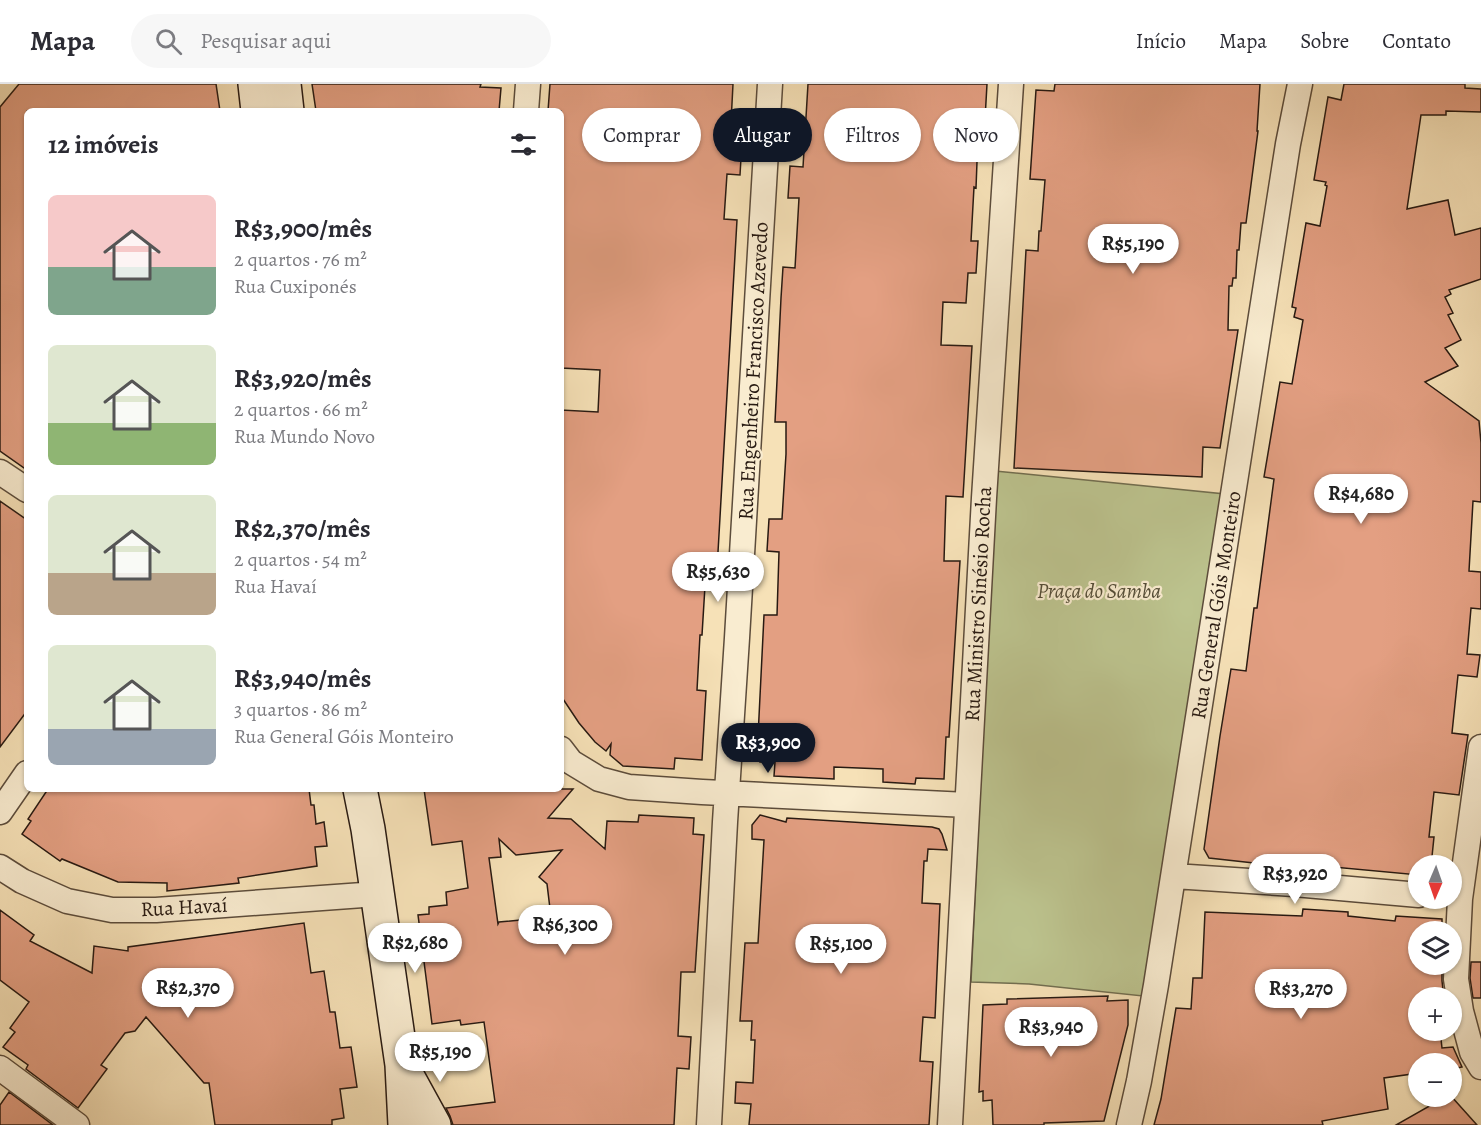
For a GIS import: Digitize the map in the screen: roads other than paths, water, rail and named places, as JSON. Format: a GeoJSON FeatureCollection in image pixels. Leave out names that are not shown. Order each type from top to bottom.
{"type":"FeatureCollection","features":[{"type":"Feature","properties":{"kind":"main road"},"geometry":{"type":"LineString","coordinates":[[255,84],[258,108]]}},
{"type":"Feature","properties":{"kind":"main road"},"geometry":{"type":"LineString","coordinates":[[284,84],[288,108]]}},
{"type":"Feature","properties":{"kind":"main road"},"geometry":{"type":"LineString","coordinates":[[361,792],[402,1065],[405,1125]]}},
{"type":"Feature","properties":{"kind":"main road"},"geometry":{"type":"LineString","coordinates":[[367,792],[368,829]]}},
{"type":"Feature","properties":{"kind":"main road"},"geometry":{"type":"LineString","coordinates":[[402,1065],[434,1125]]}},
{"type":"Feature","properties":{"kind":"street"},"geometry":{"type":"LineString","coordinates":[[526,108],[528,84]]}},
{"type":"Feature","properties":{"kind":"street","name":"Rua Engenheiro Francisco Azevedo"},"geometry":{"type":"LineString","coordinates":[[709,1125],[770,84]]}},
{"type":"Feature","properties":{"kind":"street","name":"Rua Ministro Sinésio Rocha"},"geometry":{"type":"LineString","coordinates":[[950,1125],[984,498],[1011,84]]}},
{"type":"Feature","properties":{"kind":"street","name":"Rua General Góis Monteiro"},"geometry":{"type":"LineString","coordinates":[[1129,1125],[1174,876],[1288,144],[1300,84]]}},
{"type":"Feature","properties":{"kind":"street"},"geometry":{"type":"LineString","coordinates":[[0,472],[24,488]]}},
{"type":"Feature","properties":{"kind":"street"},"geometry":{"type":"LineString","coordinates":[[1462,863],[1481,747]]}},
{"type":"Feature","properties":{"kind":"street"},"geometry":{"type":"LineString","coordinates":[[564,753],[571,762],[599,779],[628,787],[967,805]]}},
{"type":"Feature","properties":{"kind":"street"},"geometry":{"type":"LineString","coordinates":[[0,812],[24,777]]}},
{"type":"Feature","properties":{"kind":"street","name":"Rua Havaí"},"geometry":{"type":"LineString","coordinates":[[0,867],[22,881],[67,901],[112,910],[156,910],[377,894]]}},
{"type":"Feature","properties":{"kind":"street"},"geometry":{"type":"LineString","coordinates":[[1174,876],[1408,894]]}},
{"type":"Feature","properties":{"kind":"street"},"geometry":{"type":"LineString","coordinates":[[1456,909],[1456,979],[1472,1052],[1481,1067]]}},
{"type":"Feature","properties":{"kind":"street"},"geometry":{"type":"LineString","coordinates":[[0,1068],[77,1125]]}},
{"type":"Feature","properties":{"kind":"park label","name":"Praça do Samba"},"geometry":{"type":"Point","coordinates":[1099,591]}}]}
